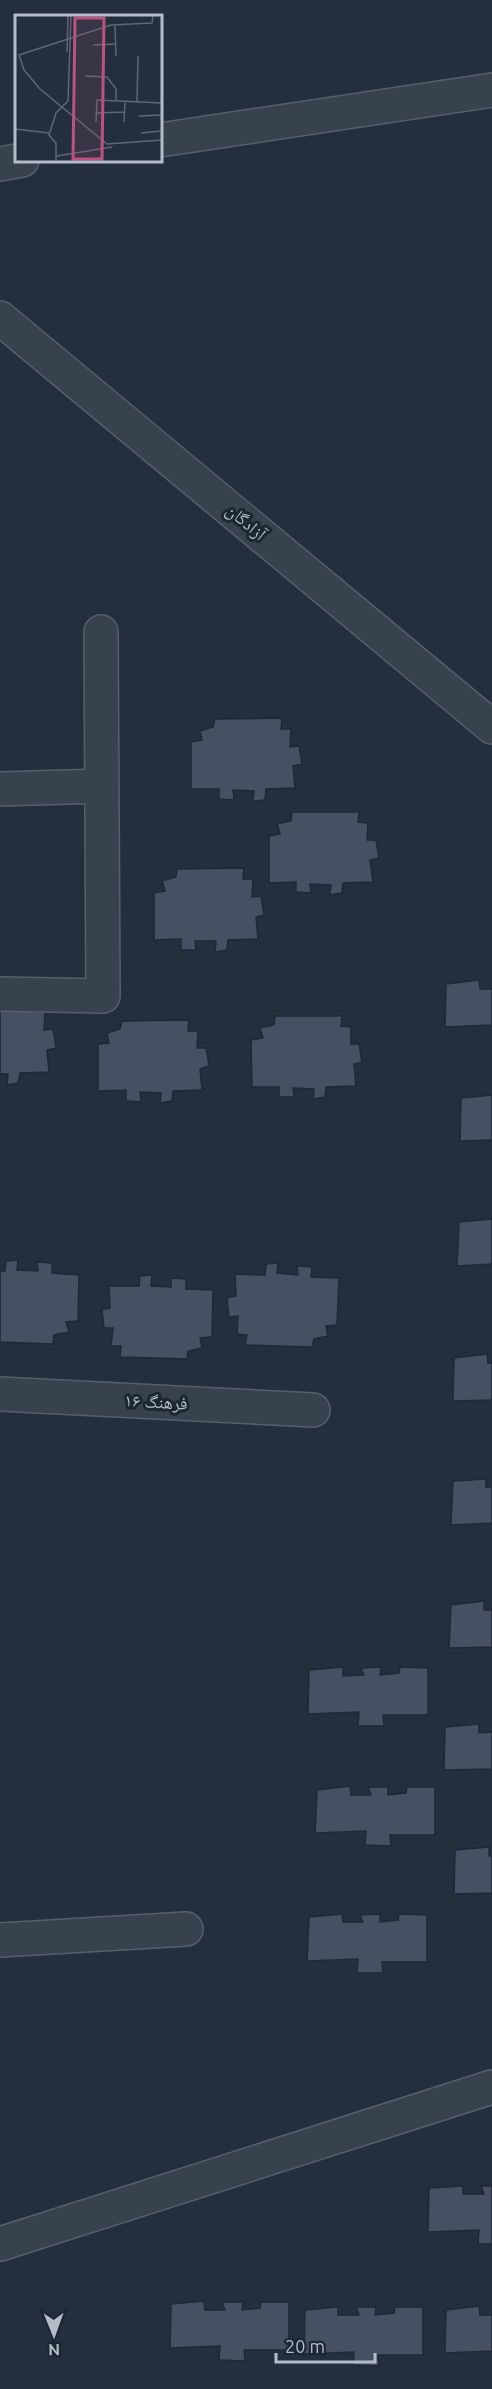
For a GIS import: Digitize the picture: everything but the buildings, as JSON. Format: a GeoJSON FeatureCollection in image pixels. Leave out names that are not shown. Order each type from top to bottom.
{"type":"FeatureCollection","features":[{"type":"Feature","properties":{"kind":"street"},"geometry":{"type":"LineString","coordinates":[[162,140],[492,90]]}},
{"type":"Feature","properties":{"kind":"street"},"geometry":{"type":"LineString","coordinates":[[0,164],[15,161]]}},
{"type":"Feature","properties":{"kind":"street","name":"آزادگان"},"geometry":{"type":"LineString","coordinates":[[0,318],[492,727]]}},
{"type":"Feature","properties":{"kind":"street"},"geometry":{"type":"LineString","coordinates":[[0,994],[103,996],[101,632]]}},
{"type":"Feature","properties":{"kind":"street"},"geometry":{"type":"LineString","coordinates":[[0,789],[102,786]]}},
{"type":"Feature","properties":{"kind":"street","name":"فرهنگ ۱۶"},"geometry":{"type":"LineString","coordinates":[[0,1394],[313,1410]]}},
{"type":"Feature","properties":{"kind":"street"},"geometry":{"type":"LineString","coordinates":[[0,1940],[186,1929]]}},
{"type":"Feature","properties":{"kind":"street"},"geometry":{"type":"LineString","coordinates":[[0,2244],[492,2087]]}}]}
